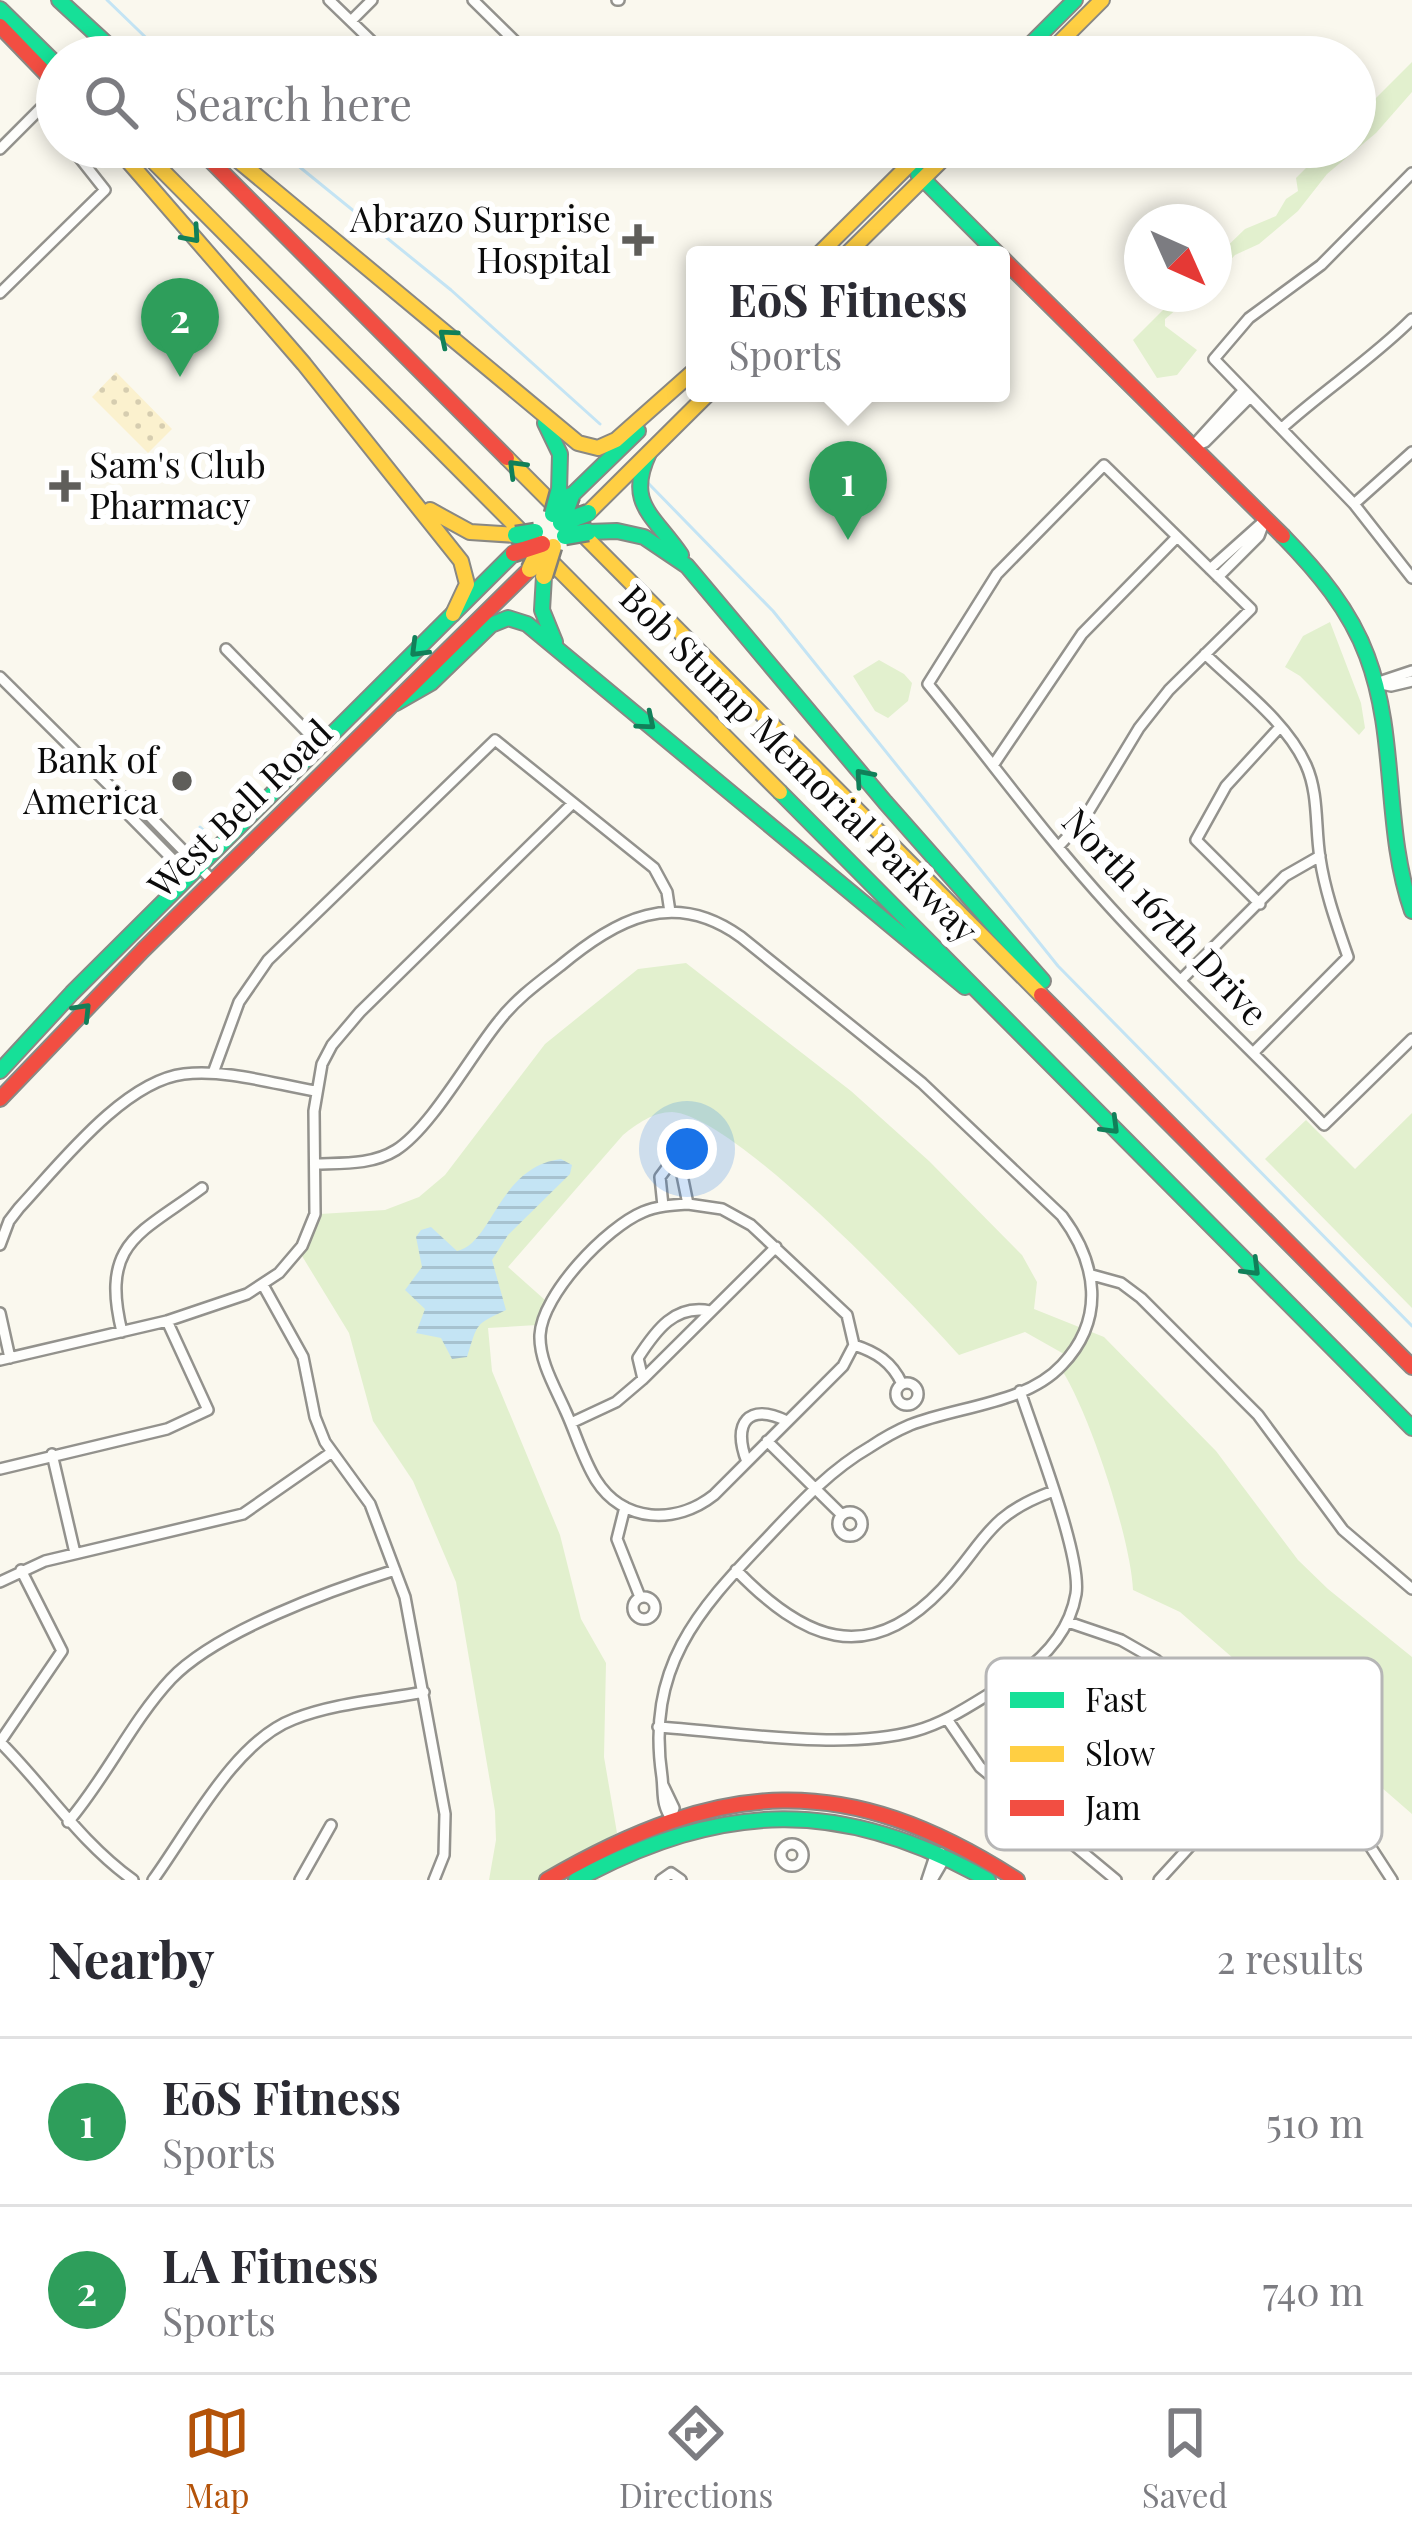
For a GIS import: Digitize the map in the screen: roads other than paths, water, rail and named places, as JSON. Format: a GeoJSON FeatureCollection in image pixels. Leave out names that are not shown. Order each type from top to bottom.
{"type":"FeatureCollection","features":[{"type":"Feature","properties":{"kind":"main road"},"geometry":{"type":"LineString","coordinates":[[56,0],[89,36]]}},
{"type":"Feature","properties":{"kind":"main road"},"geometry":{"type":"LineString","coordinates":[[56,0],[97,36]]}},
{"type":"Feature","properties":{"kind":"main road"},"geometry":{"type":"LineString","coordinates":[[1039,36],[1075,0]]}},
{"type":"Feature","properties":{"kind":"main road"},"geometry":{"type":"LineString","coordinates":[[1058,36],[1089,0]]}},
{"type":"Feature","properties":{"kind":"main road"},"geometry":{"type":"LineString","coordinates":[[1066,36],[1102,0]]}},
{"type":"Feature","properties":{"kind":"main road"},"geometry":{"type":"LineString","coordinates":[[0,9],[36,44]]}},
{"type":"Feature","properties":{"kind":"main road"},"geometry":{"type":"LineString","coordinates":[[0,26],[36,64]]}},
{"type":"Feature","properties":{"kind":"main road"},"geometry":{"type":"LineString","coordinates":[[134,168],[304,364],[464,566],[467,584],[453,614]]}},
{"type":"Feature","properties":{"kind":"main road","name":"Bob Stump Memorial Parkway"},"geometry":{"type":"LineString","coordinates":[[161,168],[1412,1428]]}},
{"type":"Feature","properties":{"kind":"main road","name":"Bob Stump Memorial Parkway"},"geometry":{"type":"LineString","coordinates":[[218,168],[1412,1367]]}},
{"type":"Feature","properties":{"kind":"main road"},"geometry":{"type":"LineString","coordinates":[[247,168],[578,443],[603,447],[671,384],[686,376]]}},
{"type":"Feature","properties":{"kind":"main road"},"geometry":{"type":"LineString","coordinates":[[854,246],[918,168]]}},
{"type":"Feature","properties":{"kind":"main road"},"geometry":{"type":"LineString","coordinates":[[827,246],[854,219],[922,168]]}},
{"type":"Feature","properties":{"kind":"main road"},"geometry":{"type":"LineString","coordinates":[[916,172],[990,246]]}},
{"type":"Feature","properties":{"kind":"main road"},"geometry":{"type":"LineString","coordinates":[[840,246],[854,219]]}},
{"type":"Feature","properties":{"kind":"main road"},"geometry":{"type":"LineString","coordinates":[[1010,266],[1333,592],[1359,637],[1376,683],[1394,851],[1412,911]]}},
{"type":"Feature","properties":{"kind":"main road"},"geometry":{"type":"LineString","coordinates":[[566,490],[686,380]]}},
{"type":"Feature","properties":{"kind":"main road"},"geometry":{"type":"LineString","coordinates":[[552,532],[588,512],[700,402]]}},
{"type":"Feature","properties":{"kind":"main road"},"geometry":{"type":"LineString","coordinates":[[533,408],[556,443],[566,490]]}},
{"type":"Feature","properties":{"kind":"main road"},"geometry":{"type":"LineString","coordinates":[[649,453],[637,475],[638,500],[687,566],[984,916],[1157,1099],[1191,1146]]}},
{"type":"Feature","properties":{"kind":"main road"},"geometry":{"type":"LineString","coordinates":[[399,481],[443,522],[472,534],[607,531],[644,537],[687,566]]}},
{"type":"Feature","properties":{"kind":"main road","name":"West Bell Road"},"geometry":{"type":"LineString","coordinates":[[5,1065],[201,879],[537,576],[566,490]]}},
{"type":"Feature","properties":{"kind":"main road","name":"West Bell Road"},"geometry":{"type":"LineString","coordinates":[[0,1099],[321,746],[514,553],[552,532]]}},
{"type":"Feature","properties":{"kind":"main road"},"geometry":{"type":"LineString","coordinates":[[537,576],[544,620],[563,652]]}},
{"type":"Feature","properties":{"kind":"main road"},"geometry":{"type":"LineString","coordinates":[[396,703],[431,683],[500,620],[527,624],[949,977],[991,1003]]}},
{"type":"Feature","properties":{"kind":"main road"},"geometry":{"type":"LineString","coordinates":[[5,1065],[25,1073]]}},
{"type":"Feature","properties":{"kind":"main road"},"geometry":{"type":"LineString","coordinates":[[547,1880],[612,1839],[674,1825],[747,1818],[828,1819],[874,1828],[944,1845],[1017,1880]]}},
{"type":"Feature","properties":{"kind":"main road"},"geometry":{"type":"LineString","coordinates":[[576,1880],[674,1825]]}},
{"type":"Feature","properties":{"kind":"main road"},"geometry":{"type":"LineString","coordinates":[[944,1845],[988,1880]]}},
{"type":"Feature","properties":{"kind":"street"},"geometry":{"type":"LineString","coordinates":[[329,0],[366,36]]}},
{"type":"Feature","properties":{"kind":"street"},"geometry":{"type":"LineString","coordinates":[[351,21],[372,0]]}},
{"type":"Feature","properties":{"kind":"street"},"geometry":{"type":"LineString","coordinates":[[473,0],[509,36]]}},
{"type":"Feature","properties":{"kind":"street"},"geometry":{"type":"LineString","coordinates":[[0,149],[36,113]]}},
{"type":"Feature","properties":{"kind":"street"},"geometry":{"type":"LineString","coordinates":[[0,293],[105,190],[88,168]]}},
{"type":"Feature","properties":{"kind":"street"},"geometry":{"type":"LineString","coordinates":[[1412,173],[1321,265],[1250,318],[1214,359],[1354,504],[1412,578]]}},
{"type":"Feature","properties":{"kind":"street"},"geometry":{"type":"LineString","coordinates":[[1282,428],[1322,391],[1387,345],[1412,319]]}},
{"type":"Feature","properties":{"kind":"street"},"geometry":{"type":"LineString","coordinates":[[1192,447],[1205,442],[1246,394]]}},
{"type":"Feature","properties":{"kind":"street"},"geometry":{"type":"LineString","coordinates":[[1354,504],[1412,452]]}},
{"type":"Feature","properties":{"kind":"street","name":"North 167th Drive"},"geometry":{"type":"LineString","coordinates":[[1177,537],[1104,465],[997,574],[928,684],[1110,908],[1324,1125],[1412,1039]]}},
{"type":"Feature","properties":{"kind":"street"},"geometry":{"type":"LineString","coordinates":[[1214,573],[1259,536],[1265,520]]}},
{"type":"Feature","properties":{"kind":"street"},"geometry":{"type":"LineString","coordinates":[[994,764],[1082,634],[1177,537],[1251,609],[1139,728],[1110,782],[1059,846]]}},
{"type":"Feature","properties":{"kind":"street"},"geometry":{"type":"LineString","coordinates":[[226,650],[321,746]]}},
{"type":"Feature","properties":{"kind":"street"},"geometry":{"type":"LineString","coordinates":[[1205,654],[1280,727],[1305,762],[1314,790],[1330,904],[1348,957],[1254,1052]]}},
{"type":"Feature","properties":{"kind":"street"},"geometry":{"type":"LineString","coordinates":[[1376,683],[1412,671]]}},
{"type":"Feature","properties":{"kind":"street"},"geometry":{"type":"LineString","coordinates":[[0,677],[121,797],[131,797],[201,879]]}},
{"type":"Feature","properties":{"kind":"street"},"geometry":{"type":"LineString","coordinates":[[1376,683],[1391,686],[1412,681]]}},
{"type":"Feature","properties":{"kind":"street"},"geometry":{"type":"LineString","coordinates":[[1260,904],[1196,840],[1226,786],[1280,727]]}},
{"type":"Feature","properties":{"kind":"street"},"geometry":{"type":"LineString","coordinates":[[213,1073],[239,1002],[268,960],[495,740],[654,868],[667,892],[670,912]]}},
{"type":"Feature","properties":{"kind":"street"},"geometry":{"type":"LineString","coordinates":[[0,1313],[5,1359],[167,1321],[263,1285],[293,1258],[312,1224],[315,1091],[322,1064],[345,1028],[573,802]]}},
{"type":"Feature","properties":{"kind":"street"},"geometry":{"type":"LineString","coordinates":[[1182,979],[1285,876],[1320,856]]}},
{"type":"Feature","properties":{"kind":"street"},"geometry":{"type":"LineString","coordinates":[[316,1163],[370,1161],[402,1146],[498,1021],[524,995],[605,931],[633,918],[670,912],[726,926],[922,1082],[1062,1216],[1078,1238],[1092,1275],[1091,1310],[1080,1343],[1058,1370],[1020,1391],[909,1426],[866,1449],[815,1487],[713,1593],[675,1655],[663,1689],[658,1727],[661,1795],[674,1825]]}},
{"type":"Feature","properties":{"kind":"street"},"geometry":{"type":"LineString","coordinates":[[0,1245],[19,1208],[140,1089],[174,1076],[213,1073],[315,1091]]}},
{"type":"Feature","properties":{"kind":"street"},"geometry":{"type":"LineString","coordinates":[[658,1208],[660,1177],[670,1165],[681,1170],[688,1204]]}},
{"type":"Feature","properties":{"kind":"street"},"geometry":{"type":"LineString","coordinates":[[122,1332],[115,1297],[123,1254],[147,1224],[202,1187]]}},
{"type":"Feature","properties":{"kind":"street"},"geometry":{"type":"LineString","coordinates":[[688,1204],[734,1215],[776,1247],[847,1315],[854,1345],[849,1359],[699,1507],[680,1515],[649,1516],[625,1508],[594,1478],[543,1356],[540,1336],[548,1306],[613,1231],[658,1208],[688,1204]]}},
{"type":"Feature","properties":{"kind":"street"},"geometry":{"type":"LineString","coordinates":[[571,1424],[616,1402],[643,1379],[776,1247]]}},
{"type":"Feature","properties":{"kind":"street"},"geometry":{"type":"LineString","coordinates":[[1092,1275],[1121,1282],[1142,1298],[1258,1415],[1343,1530],[1412,1589]]}},
{"type":"Feature","properties":{"kind":"street"},"geometry":{"type":"LineString","coordinates":[[263,1285],[303,1357],[315,1417],[332,1452],[370,1504],[395,1570],[424,1693],[446,1823],[444,1855],[434,1880]]}},
{"type":"Feature","properties":{"kind":"street"},"geometry":{"type":"LineString","coordinates":[[643,1379],[638,1358],[674,1315],[686,1310],[710,1311]]}},
{"type":"Feature","properties":{"kind":"street"},"geometry":{"type":"LineString","coordinates":[[0,1468],[166,1429],[208,1410],[167,1321]]}},
{"type":"Feature","properties":{"kind":"street"},"geometry":{"type":"LineString","coordinates":[[854,1345],[888,1363],[902,1384]]}},
{"type":"Feature","properties":{"kind":"street"},"geometry":{"type":"LineString","coordinates":[[1020,1391],[1075,1561],[1076,1592],[1068,1622],[1044,1658]]}},
{"type":"Feature","properties":{"kind":"street"},"geometry":{"type":"LineString","coordinates":[[747,1462],[739,1437],[751,1416],[760,1412],[787,1421]]}},
{"type":"Feature","properties":{"kind":"street"},"geometry":{"type":"LineString","coordinates":[[767,1441],[842,1515]]}},
{"type":"Feature","properties":{"kind":"street"},"geometry":{"type":"LineString","coordinates":[[0,1582],[75,1552],[243,1514],[332,1452]]}},
{"type":"Feature","properties":{"kind":"street"},"geometry":{"type":"LineString","coordinates":[[52,1454],[75,1552]]}},
{"type":"Feature","properties":{"kind":"street"},"geometry":{"type":"LineString","coordinates":[[736,1570],[772,1608],[806,1628],[836,1638],[880,1631],[912,1616],[944,1588],[998,1520],[1020,1504],[1052,1492]]}},
{"type":"Feature","properties":{"kind":"street"},"geometry":{"type":"LineString","coordinates":[[625,1508],[617,1539],[640,1597]]}},
{"type":"Feature","properties":{"kind":"street"},"geometry":{"type":"LineString","coordinates":[[22,1570],[62,1651],[0,1742],[68,1822],[133,1880]]}},
{"type":"Feature","properties":{"kind":"street"},"geometry":{"type":"LineString","coordinates":[[68,1822],[160,1694],[209,1648],[244,1629],[395,1570]]}},
{"type":"Feature","properties":{"kind":"street"},"geometry":{"type":"LineString","coordinates":[[1068,1622],[1121,1640],[1152,1658]]}},
{"type":"Feature","properties":{"kind":"street"},"geometry":{"type":"LineString","coordinates":[[153,1880],[244,1753],[263,1735],[314,1713],[424,1693]]}},
{"type":"Feature","properties":{"kind":"street"},"geometry":{"type":"LineString","coordinates":[[658,1727],[851,1740],[914,1731],[947,1719],[986,1694]]}},
{"type":"Feature","properties":{"kind":"street"},"geometry":{"type":"LineString","coordinates":[[947,1719],[986,1772]]}},
{"type":"Feature","properties":{"kind":"street"},"geometry":{"type":"LineString","coordinates":[[300,1880],[331,1825]]}},
{"type":"Feature","properties":{"kind":"street"},"geometry":{"type":"LineString","coordinates":[[929,1880],[942,1863],[944,1845]]}},
{"type":"Feature","properties":{"kind":"street"},"geometry":{"type":"LineString","coordinates":[[1083,1850],[1116,1880]]}},
{"type":"Feature","properties":{"kind":"street"},"geometry":{"type":"LineString","coordinates":[[1159,1880],[1186,1850]]}},
{"type":"Feature","properties":{"kind":"street"},"geometry":{"type":"LineString","coordinates":[[1373,1850],[1392,1880]]}},
{"type":"Feature","properties":{"kind":"street"},"geometry":{"type":"LineString","coordinates":[[796,1865],[801,1880]]}},
{"type":"Feature","properties":{"kind":"street"},"geometry":{"type":"LineString","coordinates":[[661,1880],[670,1873],[681,1880]]}},
{"type":"Feature","properties":{"kind":"water"},"geometry":{"type":"Polygon","coordinates":[[[561,1159],[572,1165],[570,1174],[508,1235],[492,1260],[506,1310],[479,1326],[467,1357],[452,1359],[441,1338],[416,1333],[425,1309],[405,1290],[422,1267],[416,1237],[431,1227],[457,1251],[469,1245],[523,1176],[561,1159]]]}},
{"type":"Feature","properties":{"kind":"waterway"},"geometry":{"type":"LineString","coordinates":[[107,0],[144,36]]}},
{"type":"Feature","properties":{"kind":"waterway"},"geometry":{"type":"LineString","coordinates":[[301,168],[451,290],[600,424]]}},
{"type":"Feature","properties":{"kind":"waterway"},"geometry":{"type":"LineString","coordinates":[[648,483],[773,611],[1058,966],[1412,1326]]}},
{"type":"Feature","properties":{"kind":"waterway"},"geometry":{"type":"LineString","coordinates":[[200,827],[210,836]]}},
{"type":"Feature","properties":{"kind":"place","name":"Abrazo Surprise Hospital"},"geometry":{"type":"Point","coordinates":[638,240]}},
{"type":"Feature","properties":{"kind":"place","name":"LA Fitness"},"geometry":{"type":"Point","coordinates":[180,377]}},
{"type":"Feature","properties":{"kind":"place","name":"Sam's Club Pharmacy"},"geometry":{"type":"Point","coordinates":[65,486]}},
{"type":"Feature","properties":{"kind":"place","name":"EōS Fitness"},"geometry":{"type":"Point","coordinates":[848,540]}},
{"type":"Feature","properties":{"kind":"place","name":"Bank of America"},"geometry":{"type":"Point","coordinates":[182,781]}}]}
